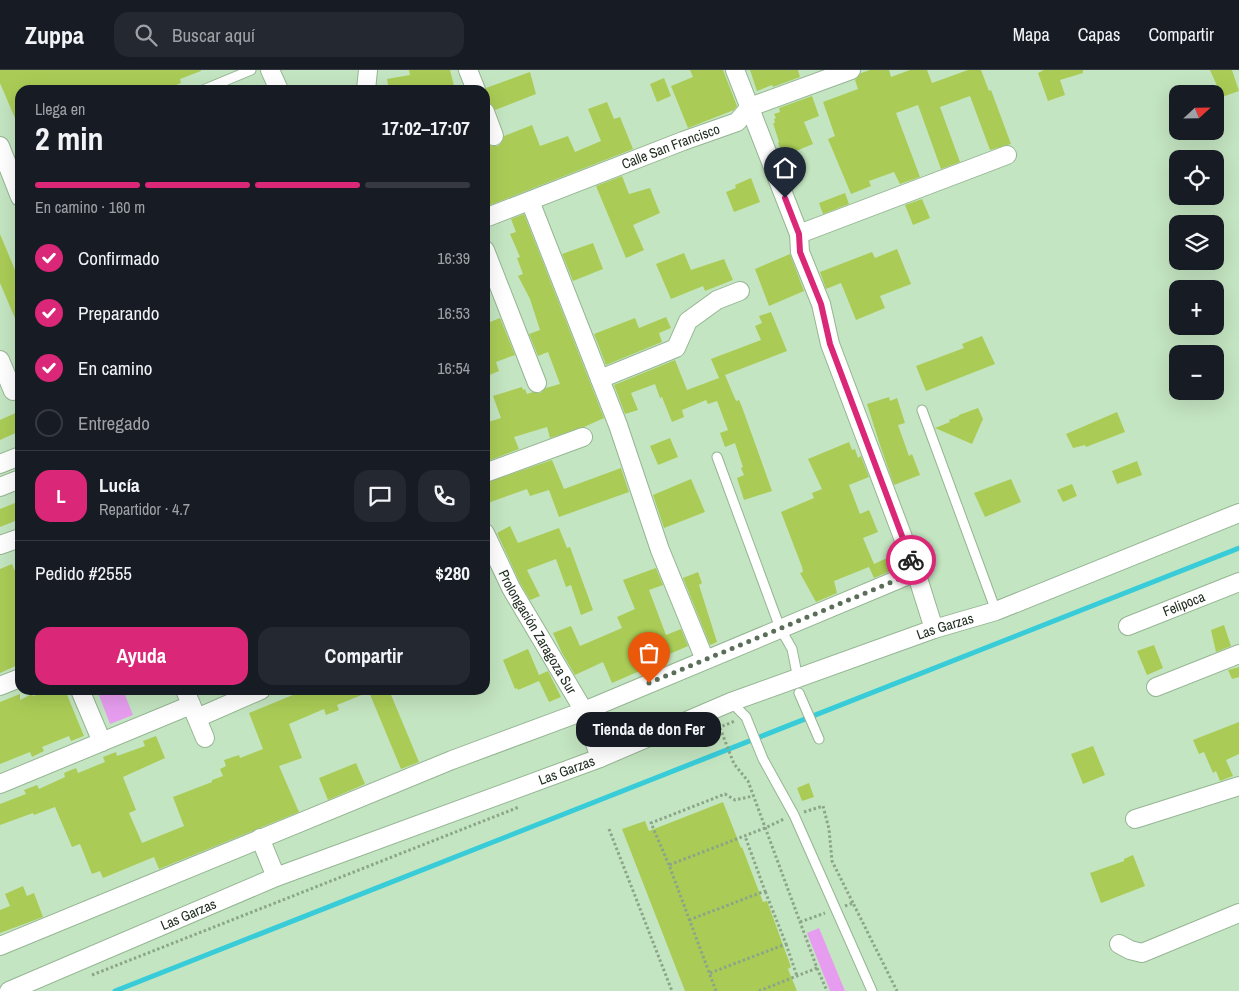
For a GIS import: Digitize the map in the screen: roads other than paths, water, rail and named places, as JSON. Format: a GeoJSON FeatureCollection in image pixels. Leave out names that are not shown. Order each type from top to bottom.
{"type":"FeatureCollection","features":[{"type":"Feature","properties":{"kind":"street"},"geometry":{"type":"LineString","coordinates":[[270,70],[277,85]]}},
{"type":"Feature","properties":{"kind":"street"},"geometry":{"type":"LineString","coordinates":[[366,85],[368,70]]}},
{"type":"Feature","properties":{"kind":"street"},"geometry":{"type":"LineString","coordinates":[[468,70],[474,85]]}},
{"type":"Feature","properties":{"kind":"street"},"geometry":{"type":"LineString","coordinates":[[735,70],[799,234],[800,252],[821,304],[830,344],[916,572],[934,629]]}},
{"type":"Feature","properties":{"kind":"street","name":"Calle San Francisco"},"geometry":{"type":"LineString","coordinates":[[490,216],[683,140],[737,122],[750,107],[851,70]]}},
{"type":"Feature","properties":{"kind":"street"},"geometry":{"type":"LineString","coordinates":[[490,125],[494,136]]}},
{"type":"Feature","properties":{"kind":"street"},"geometry":{"type":"LineString","coordinates":[[0,146],[15,184]]}},
{"type":"Feature","properties":{"kind":"street"},"geometry":{"type":"LineString","coordinates":[[799,234],[1007,155]]}},
{"type":"Feature","properties":{"kind":"street"},"geometry":{"type":"LineString","coordinates":[[530,201],[600,379],[660,550],[705,660]]}},
{"type":"Feature","properties":{"kind":"street"},"geometry":{"type":"LineString","coordinates":[[490,263],[537,383]]}},
{"type":"Feature","properties":{"kind":"street"},"geometry":{"type":"LineString","coordinates":[[600,379],[676,348],[688,320],[717,300],[740,291]]}},
{"type":"Feature","properties":{"kind":"street"},"geometry":{"type":"LineString","coordinates":[[0,360],[11,392]]}},
{"type":"Feature","properties":{"kind":"street"},"geometry":{"type":"LineString","coordinates":[[490,471],[583,437]]}},
{"type":"Feature","properties":{"kind":"street"},"geometry":{"type":"LineString","coordinates":[[0,464],[15,458]]}},
{"type":"Feature","properties":{"kind":"street"},"geometry":{"type":"LineString","coordinates":[[0,487],[15,481]]}},
{"type":"Feature","properties":{"kind":"street","name":"Las Garzas"},"geometry":{"type":"LineString","coordinates":[[9,991],[276,877],[600,758],[731,702],[799,686],[934,629],[996,611],[1239,513]]}},
{"type":"Feature","properties":{"kind":"street"},"geometry":{"type":"LineString","coordinates":[[0,545],[15,540]]}},
{"type":"Feature","properties":{"kind":"street","name":"Prolongación Zaragoza Sur"},"geometry":{"type":"LineString","coordinates":[[490,545],[510,588],[584,711],[600,758]]}},
{"type":"Feature","properties":{"kind":"street"},"geometry":{"type":"LineString","coordinates":[[0,946],[452,760],[584,711],[916,572]]}},
{"type":"Feature","properties":{"kind":"street","name":"Felipoca"},"geometry":{"type":"LineString","coordinates":[[1128,626],[1239,582]]}},
{"type":"Feature","properties":{"kind":"street"},"geometry":{"type":"LineString","coordinates":[[1156,687],[1239,654]]}},
{"type":"Feature","properties":{"kind":"street"},"geometry":{"type":"LineString","coordinates":[[0,686],[15,680]]}},
{"type":"Feature","properties":{"kind":"street"},"geometry":{"type":"LineString","coordinates":[[82,695],[102,742]]}},
{"type":"Feature","properties":{"kind":"street"},"geometry":{"type":"LineString","coordinates":[[0,784],[191,704],[236,695]]}},
{"type":"Feature","properties":{"kind":"street"},"geometry":{"type":"LineString","coordinates":[[191,704],[205,738]]}},
{"type":"Feature","properties":{"kind":"street"},"geometry":{"type":"LineString","coordinates":[[1136,819],[1239,786]]}},
{"type":"Feature","properties":{"kind":"street"},"geometry":{"type":"LineString","coordinates":[[260,838],[276,877]]}},
{"type":"Feature","properties":{"kind":"street"},"geometry":{"type":"LineString","coordinates":[[1119,944],[1130,950],[1142,953],[1239,912]]}},
{"type":"Feature","properties":{"kind":"lane"},"geometry":{"type":"LineString","coordinates":[[215,85],[251,70]]}},
{"type":"Feature","properties":{"kind":"lane"},"geometry":{"type":"LineString","coordinates":[[922,410],[996,611]]}},
{"type":"Feature","properties":{"kind":"lane"},"geometry":{"type":"LineString","coordinates":[[717,457],[780,628],[792,650],[799,686],[819,739]]}},
{"type":"Feature","properties":{"kind":"lane"},"geometry":{"type":"LineString","coordinates":[[731,702],[746,717],[763,759],[794,814],[872,991]]}},
{"type":"Feature","properties":{"kind":"waterway"},"geometry":{"type":"LineString","coordinates":[[115,991],[1239,548]]}},
{"type":"Feature","properties":{"kind":"place","name":"Tienda de don Fer"},"geometry":{"type":"Point","coordinates":[649,683]}}]}
